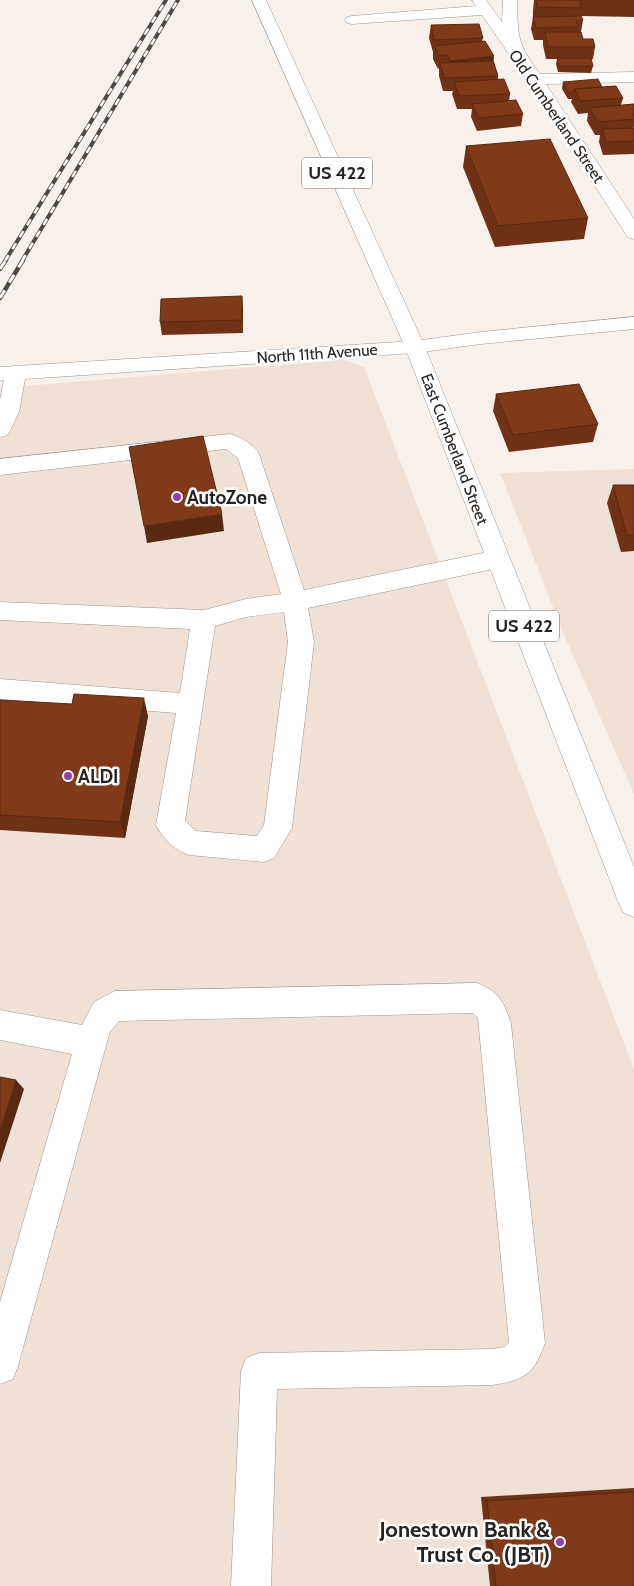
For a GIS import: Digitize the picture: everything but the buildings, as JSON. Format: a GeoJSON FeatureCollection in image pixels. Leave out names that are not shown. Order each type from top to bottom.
{"type":"FeatureCollection","features":[{"type":"Feature","properties":{"kind":"main road","name":"East Cumberland Street"},"geometry":{"type":"LineString","coordinates":[[259,0],[415,347],[634,904]]}},
{"type":"Feature","properties":{"kind":"main road"},"geometry":{"type":"LineString","coordinates":[[510,0],[510,32],[514,50]]}},
{"type":"Feature","properties":{"kind":"main road"},"geometry":{"type":"LineString","coordinates":[[352,20],[482,5]]}},
{"type":"Feature","properties":{"kind":"main road","name":"Old Cumberland Street"},"geometry":{"type":"LineString","coordinates":[[482,5],[535,79],[634,232]]}},
{"type":"Feature","properties":{"kind":"main road"},"geometry":{"type":"LineString","coordinates":[[535,79],[634,76]]}},
{"type":"Feature","properties":{"kind":"main road","name":"North 11th Avenue"},"geometry":{"type":"LineString","coordinates":[[8,373],[415,347],[481,338],[634,323]]}},
{"type":"Feature","properties":{"kind":"main road"},"geometry":{"type":"LineString","coordinates":[[0,430],[8,412],[8,373]]}},
{"type":"Feature","properties":{"kind":"main road"},"geometry":{"type":"LineString","coordinates":[[0,468],[230,441],[248,454],[295,601],[301,642],[278,828],[264,849],[189,843],[170,825],[204,620]]}},
{"type":"Feature","properties":{"kind":"main road"},"geometry":{"type":"LineString","coordinates":[[0,611],[204,620],[246,608],[295,601],[498,559]]}},
{"type":"Feature","properties":{"kind":"main road"},"geometry":{"type":"LineString","coordinates":[[0,689],[191,704]]}},
{"type":"Feature","properties":{"kind":"main road"},"geometry":{"type":"LineString","coordinates":[[0,1366],[91,1042],[99,1020],[106,1010],[115,1006],[477,998],[484,1001],[490,1007],[493,1016],[527,1343],[523,1355],[515,1362],[492,1367],[259,1371],[251,1586]]}},
{"type":"Feature","properties":{"kind":"main road"},"geometry":{"type":"LineString","coordinates":[[0,1025],[91,1042]]}},
{"type":"Feature","properties":{"kind":"shaded area"},"geometry":{"type":"Polygon","coordinates":[[[343,360],[364,367],[634,1069],[634,1586],[0,1586],[0,388],[343,360]]]}},
{"type":"Feature","properties":{"kind":"shaded area"},"geometry":{"type":"Polygon","coordinates":[[[634,469],[634,794],[565,637],[500,473],[634,469]]]}},
{"type":"Feature","properties":{"kind":"railway"},"geometry":{"type":"LineString","coordinates":[[5,261],[166,0]]}},
{"type":"Feature","properties":{"kind":"railway"},"geometry":{"type":"LineString","coordinates":[[22,261],[178,0]]}},
{"type":"Feature","properties":{"kind":"railway"},"geometry":{"type":"LineString","coordinates":[[0,269],[6,260]]}},
{"type":"Feature","properties":{"kind":"railway"},"geometry":{"type":"LineString","coordinates":[[0,298],[23,260]]}},
{"type":"Feature","properties":{"kind":"place","name":"AutoZone"},"geometry":{"type":"Point","coordinates":[177,497]}},
{"type":"Feature","properties":{"kind":"place","name":"ALDI"},"geometry":{"type":"Point","coordinates":[68,776]}},
{"type":"Feature","properties":{"kind":"place","name":"Jonestown Bank & Trust Co. (JBT)"},"geometry":{"type":"Point","coordinates":[560,1542]}}]}
